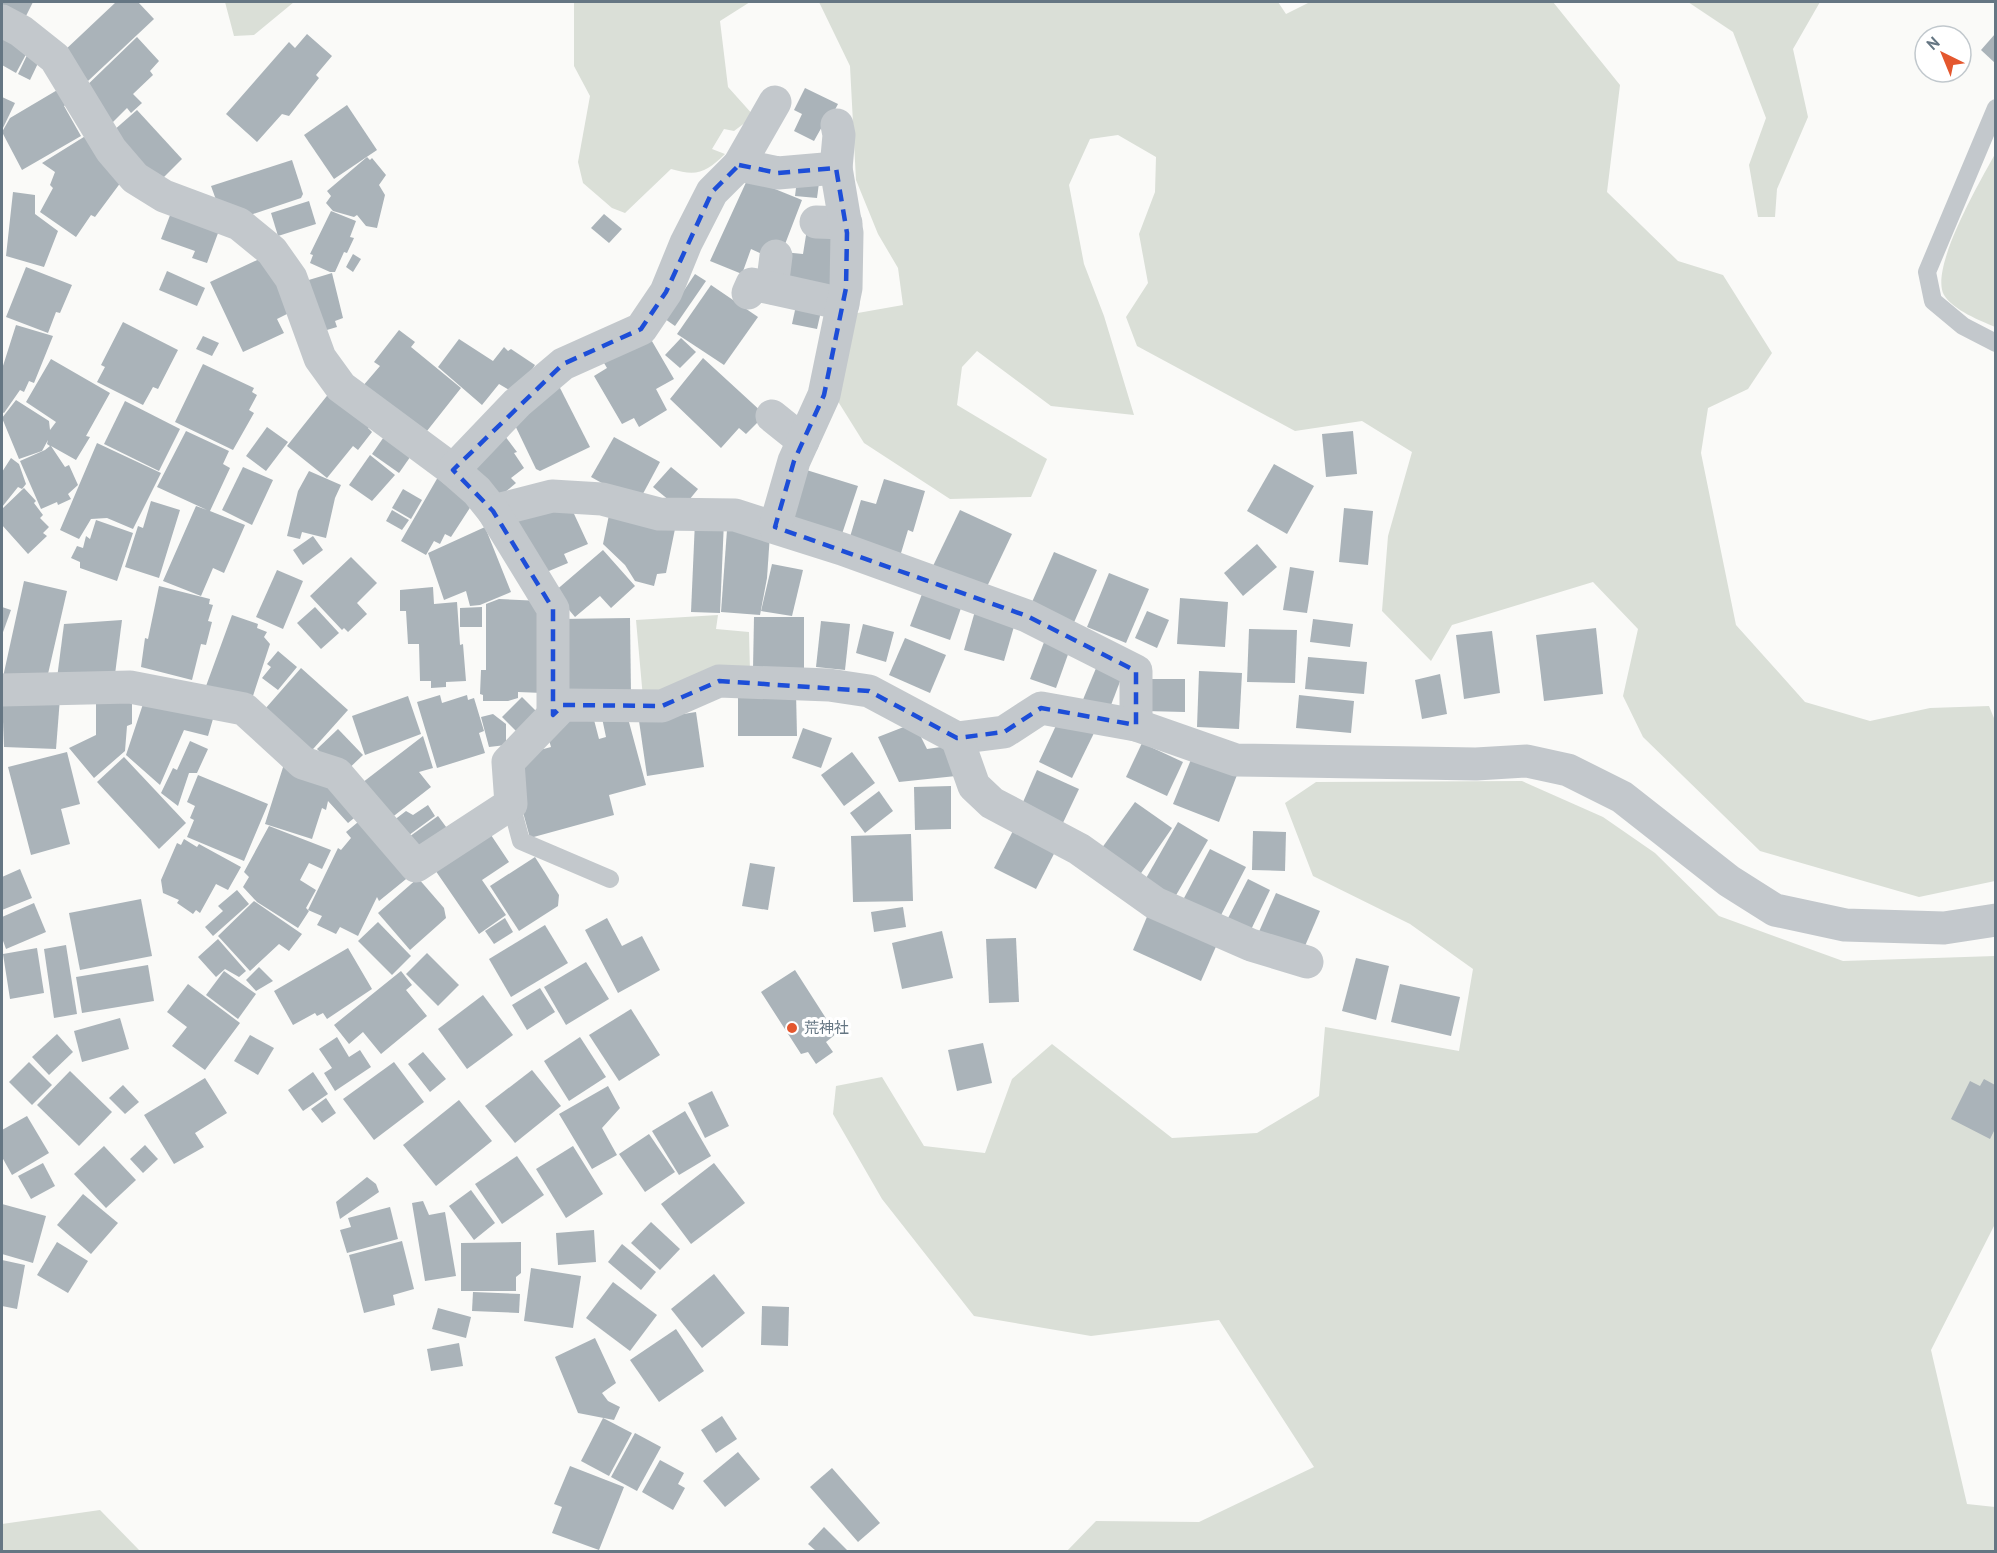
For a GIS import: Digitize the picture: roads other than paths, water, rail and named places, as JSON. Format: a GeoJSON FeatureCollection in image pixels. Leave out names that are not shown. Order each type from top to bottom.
{"type":"FeatureCollection","features":[{"type":"Feature","properties":{"kind":"street"},"geometry":{"type":"LineString","coordinates":[[2,21],[21,31],[55,58],[111,150],[135,178],[164,196],[239,224],[272,251],[291,278],[320,358],[340,387],[453,470],[477,491],[493,511],[553,609],[553,715]]}},
{"type":"Feature","properties":{"kind":"street"},"geometry":{"type":"LineString","coordinates":[[453,470],[518,403],[562,364],[641,329],[666,292],[686,243],[712,192],[739,165],[775,102]]}},
{"type":"Feature","properties":{"kind":"street"},"geometry":{"type":"LineString","coordinates":[[775,527],[794,461],[823,397],[846,288],[831,223],[839,135],[837,125]]}},
{"type":"Feature","properties":{"kind":"street"},"geometry":{"type":"LineString","coordinates":[[739,165],[778,173],[836,168]]}},
{"type":"Feature","properties":{"kind":"street"},"geometry":{"type":"LineString","coordinates":[[776,256],[760,291],[843,304]]}},
{"type":"Feature","properties":{"kind":"street"},"geometry":{"type":"LineString","coordinates":[[818,355],[814,388],[823,397]]}},
{"type":"Feature","properties":{"kind":"street"},"geometry":{"type":"LineString","coordinates":[[772,416],[803,441]]}},
{"type":"Feature","properties":{"kind":"street"},"geometry":{"type":"LineString","coordinates":[[493,511],[552,496],[602,499],[659,514],[735,514],[775,527],[1027,616],[1136,671],[1136,725]]}},
{"type":"Feature","properties":{"kind":"street"},"geometry":{"type":"LineString","coordinates":[[2,690],[130,687],[244,709],[303,763],[337,774],[416,866],[511,804],[508,762],[563,705],[662,706],[719,681],[829,685],[869,691],[957,738],[1004,732],[1041,708],[1136,725],[1236,760],[1476,764],[1527,761],[1568,770],[1623,797],[1729,881],[1775,910],[1845,925],[1944,928],[1995,920]]}},
{"type":"Feature","properties":{"kind":"street"},"geometry":{"type":"LineString","coordinates":[[957,738],[974,786],[992,803],[1079,849],[1155,903],[1251,945],[1307,962]]}},
{"type":"Feature","properties":{"kind":"lane"},"geometry":{"type":"LineString","coordinates":[[1995,108],[1927,273],[1933,301],[1963,326],[1995,343]]}},
{"type":"Feature","properties":{"kind":"lane"},"geometry":{"type":"LineString","coordinates":[[511,804],[521,841],[610,879]]}},
{"type":"Feature","properties":{"kind":"place","name":"荒神社"},"geometry":{"type":"Point","coordinates":[792,1028]}}]}
